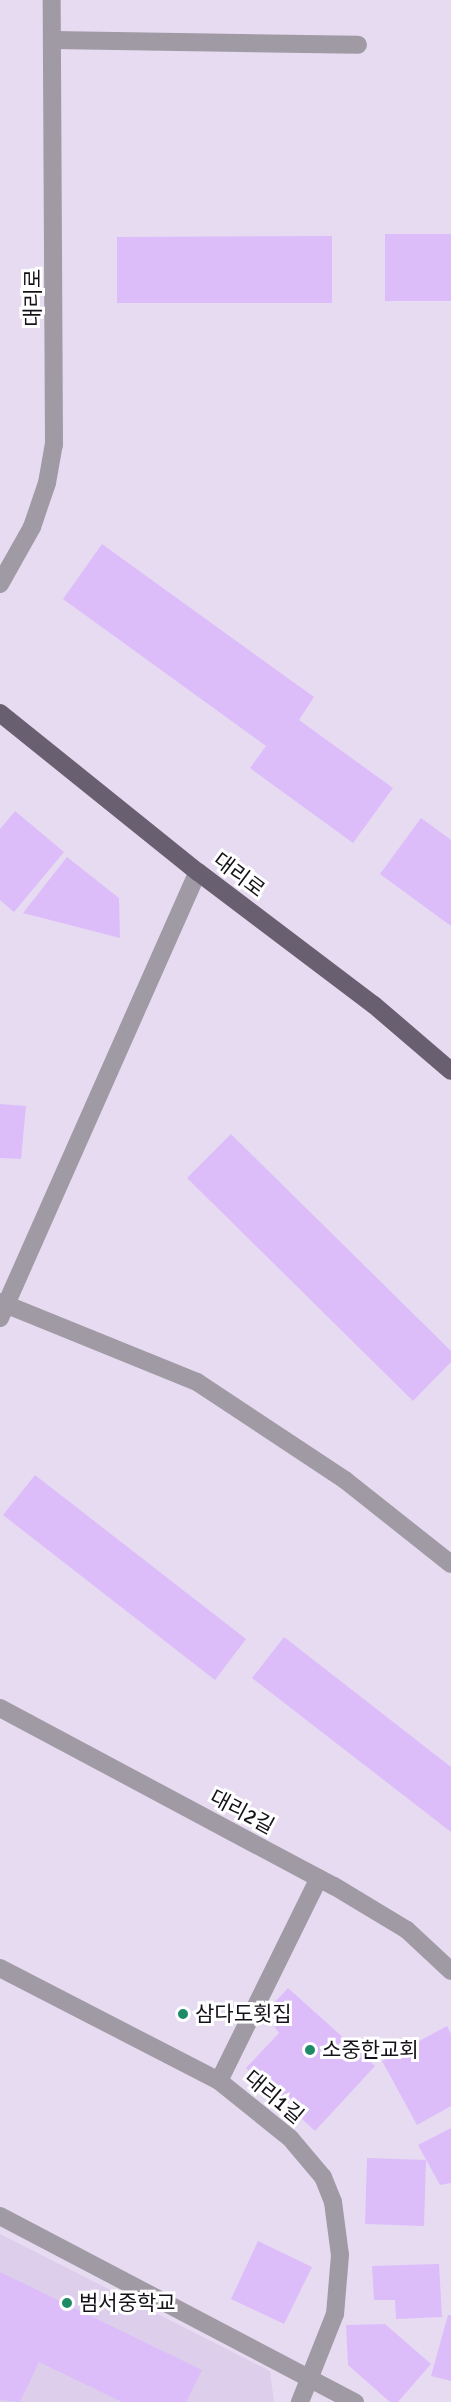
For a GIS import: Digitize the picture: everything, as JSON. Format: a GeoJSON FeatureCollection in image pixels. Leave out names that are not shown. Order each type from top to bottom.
{"type":"FeatureCollection","features":[{"type":"Feature","properties":{"kind":"main road","name":"대리로"},"geometry":{"type":"LineString","coordinates":[[0,713],[198,872],[374,1005],[451,1071]]}},
{"type":"Feature","properties":{"kind":"street","name":"대리로"},"geometry":{"type":"LineString","coordinates":[[0,584],[32,526],[47,483],[54,445],[52,0]]}},
{"type":"Feature","properties":{"kind":"street"},"geometry":{"type":"LineString","coordinates":[[53,40],[358,45]]}},
{"type":"Feature","properties":{"kind":"street"},"geometry":{"type":"LineString","coordinates":[[198,872],[2,1308],[197,1382],[345,1480],[451,1564]]}},
{"type":"Feature","properties":{"kind":"street","name":"대리2길"},"geometry":{"type":"LineString","coordinates":[[0,1708],[320,1878],[407,1930],[450,1966]]}},
{"type":"Feature","properties":{"kind":"street"},"geometry":{"type":"LineString","coordinates":[[219,2081],[320,1878]]}},
{"type":"Feature","properties":{"kind":"street","name":"대리1길"},"geometry":{"type":"LineString","coordinates":[[0,1968],[219,2081],[290,2138],[323,2177],[333,2202],[340,2255],[335,2314],[312,2379]]}},
{"type":"Feature","properties":{"kind":"street"},"geometry":{"type":"LineString","coordinates":[[0,2216],[355,2402]]}},
{"type":"Feature","properties":{"kind":"street"},"geometry":{"type":"LineString","coordinates":[[300,2402],[312,2379]]}},
{"type":"Feature","properties":{"kind":"shaded area","name":"범서중학교"},"geometry":{"type":"Polygon","coordinates":[[[0,2234],[270,2371],[274,2402],[0,2402],[0,2234]]]}},
{"type":"Feature","properties":{"kind":"building"},"geometry":{"type":"Polygon","coordinates":[[[385,234],[451,234],[451,301],[385,301],[385,234]]]}},
{"type":"Feature","properties":{"kind":"building"},"geometry":{"type":"Polygon","coordinates":[[[332,236],[332,303],[117,303],[117,237],[332,236]]]}},
{"type":"Feature","properties":{"kind":"building"},"geometry":{"type":"Polygon","coordinates":[[[102,544],[314,697],[299,720],[393,788],[353,843],[250,768],[266,746],[63,599],[102,544]]]}},
{"type":"Feature","properties":{"kind":"building"},"geometry":{"type":"Polygon","coordinates":[[[15,811],[64,852],[14,912],[0,900],[0,829],[15,811]]]}},
{"type":"Feature","properties":{"kind":"building"},"geometry":{"type":"Polygon","coordinates":[[[421,818],[451,840],[451,926],[380,874],[421,818]]]}},
{"type":"Feature","properties":{"kind":"building"},"geometry":{"type":"Polygon","coordinates":[[[67,857],[119,898],[120,938],[23,913],[67,857]]]}},
{"type":"Feature","properties":{"kind":"building"},"geometry":{"type":"Polygon","coordinates":[[[0,1104],[26,1106],[21,1159],[0,1158],[0,1104]]]}},
{"type":"Feature","properties":{"kind":"building"},"geometry":{"type":"Polygon","coordinates":[[[231,1134],[451,1351],[451,1362],[413,1401],[187,1178],[231,1134]]]}},
{"type":"Feature","properties":{"kind":"building"},"geometry":{"type":"Polygon","coordinates":[[[35,1475],[246,1639],[215,1680],[3,1515],[35,1475]]]}},
{"type":"Feature","properties":{"kind":"building"},"geometry":{"type":"Polygon","coordinates":[[[284,1637],[451,1767],[451,1832],[252,1678],[284,1637]]]}},
{"type":"Feature","properties":{"kind":"building","name":"소중한교회"},"geometry":{"type":"Polygon","coordinates":[[[288,1988],[375,2066],[315,2131],[246,2068],[279,2033],[265,2013],[288,1988]]]}},
{"type":"Feature","properties":{"kind":"building"},"geometry":{"type":"Polygon","coordinates":[[[447,2026],[451,2034],[451,2106],[417,2125],[382,2061],[447,2026]]]}},
{"type":"Feature","properties":{"kind":"building"},"geometry":{"type":"Polygon","coordinates":[[[451,2128],[451,2183],[440,2185],[418,2145],[451,2128]]]}},
{"type":"Feature","properties":{"kind":"building"},"geometry":{"type":"Polygon","coordinates":[[[367,2158],[426,2160],[424,2226],[365,2224],[367,2158]]]}},
{"type":"Feature","properties":{"kind":"building"},"geometry":{"type":"Polygon","coordinates":[[[258,2241],[312,2267],[284,2324],[231,2299],[258,2241]]]}},
{"type":"Feature","properties":{"kind":"building"},"geometry":{"type":"Polygon","coordinates":[[[439,2264],[442,2317],[396,2319],[395,2300],[374,2300],[372,2266],[439,2264]]]}},
{"type":"Feature","properties":{"kind":"building"},"geometry":{"type":"Polygon","coordinates":[[[0,2272],[202,2370],[186,2402],[122,2402],[39,2362],[20,2402],[0,2400],[0,2272]]]}},
{"type":"Feature","properties":{"kind":"building"},"geometry":{"type":"Polygon","coordinates":[[[448,2315],[451,2315],[451,2381],[431,2376],[448,2315]]]}},
{"type":"Feature","properties":{"kind":"building"},"geometry":{"type":"Polygon","coordinates":[[[385,2324],[431,2364],[398,2402],[390,2402],[348,2365],[346,2325],[385,2324]]]}},
{"type":"Feature","properties":{"kind":"place","name":"삼다도횟집"},"geometry":{"type":"Point","coordinates":[183,2014]}},
{"type":"Feature","properties":{"kind":"place","name":"소중한교회"},"geometry":{"type":"Point","coordinates":[310,2050]}},
{"type":"Feature","properties":{"kind":"place","name":"범서중학교"},"geometry":{"type":"Point","coordinates":[67,2303]}}]}
